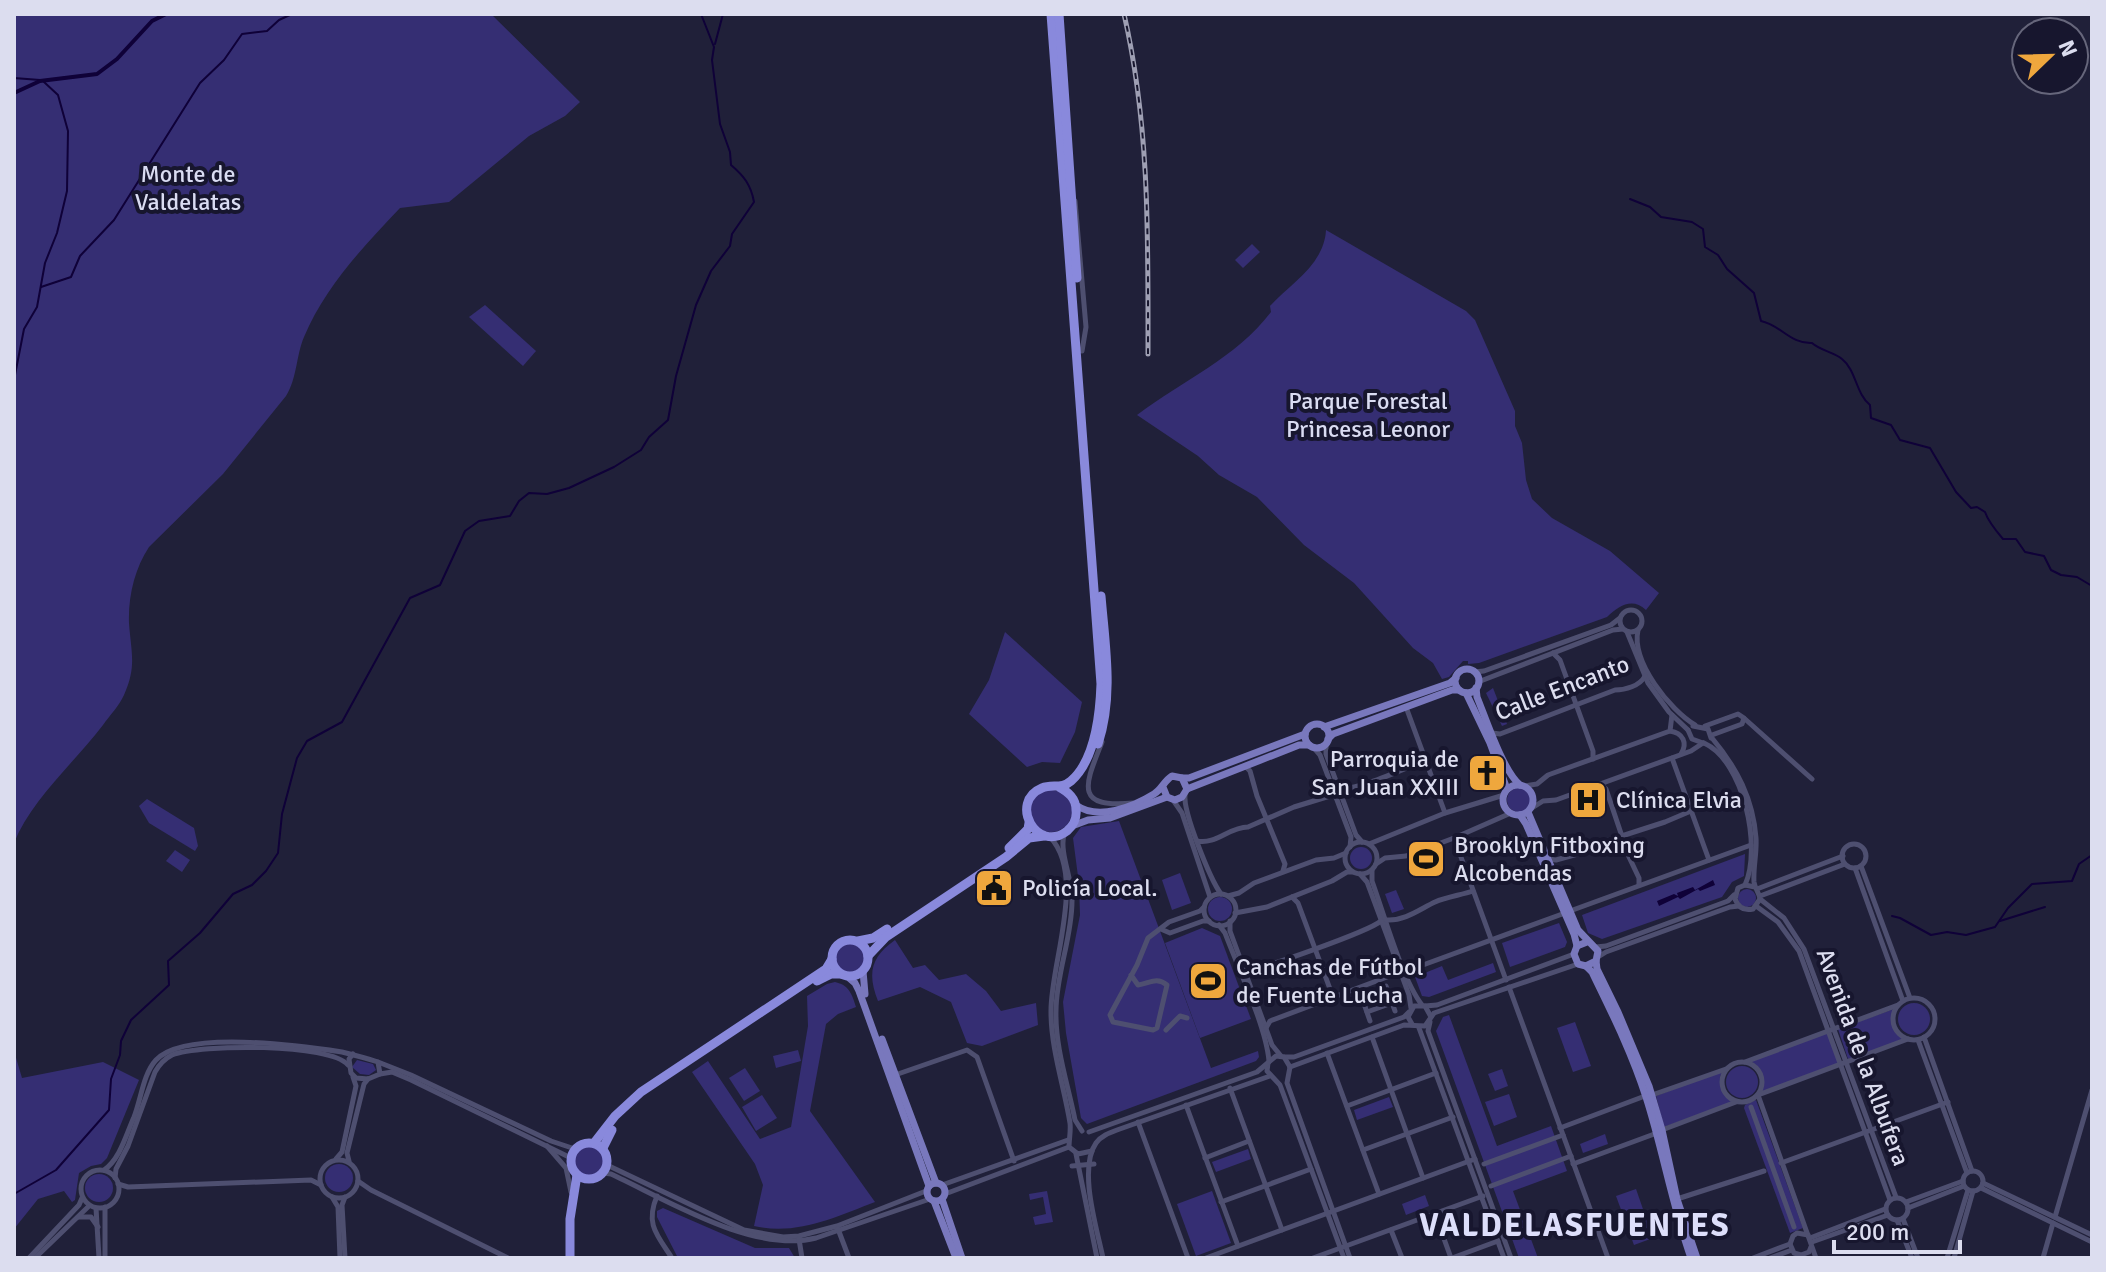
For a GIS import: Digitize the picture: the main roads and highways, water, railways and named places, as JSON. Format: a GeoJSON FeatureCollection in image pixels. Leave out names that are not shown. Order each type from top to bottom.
{"type":"FeatureCollection","features":[{"type":"Feature","properties":{"kind":"highway"},"geometry":{"type":"LineString","coordinates":[[571,1258],[581,1194],[589,1179],[605,1169],[598,1146],[615,1116],[641,1092],[826,969],[834,949],[842,941],[873,938],[1006,851],[1028,829],[1029,799],[1042,788],[1059,787],[1071,782],[1091,747],[1099,719],[1101,684],[1051,14]]}},
{"type":"Feature","properties":{"kind":"highway"},"geometry":{"type":"LineString","coordinates":[[598,1146],[645,1097],[823,977],[863,971],[868,956],[886,937],[1006,857],[1029,838],[1068,830],[1077,813],[1075,787],[1097,747],[1104,725],[1107,672],[1059,14]]}},
{"type":"Feature","properties":{"kind":"highway"},"geometry":{"type":"LineString","coordinates":[[1059,787],[1074,802]]}},
{"type":"Feature","properties":{"kind":"highway"},"geometry":{"type":"LineString","coordinates":[[1029,823],[1047,836]]}},
{"type":"Feature","properties":{"kind":"highway"},"geometry":{"type":"LineString","coordinates":[[858,941],[868,956]]}},
{"type":"Feature","properties":{"kind":"highway"},"geometry":{"type":"LineString","coordinates":[[832,959],[844,975]]}},
{"type":"Feature","properties":{"kind":"highway"},"geometry":{"type":"LineString","coordinates":[[589,1179],[577,1175],[572,1167],[573,1153],[583,1143],[598,1146]]}},
{"type":"Feature","properties":{"kind":"highway"},"geometry":{"type":"LineString","coordinates":[[571,1258],[569,1239],[577,1175]]}},
{"type":"Feature","properties":{"kind":"main road"},"geometry":{"type":"LineString","coordinates":[[1074,802],[1084,811],[1097,813],[1133,803],[1154,794],[1172,776],[1189,778],[1305,734],[1314,725],[1324,727],[1450,683],[1463,670],[1474,672],[1477,697],[1511,775],[1533,795],[1522,812]]}},
{"type":"Feature","properties":{"kind":"main road"},"geometry":{"type":"LineString","coordinates":[[1456,678],[1490,743],[1506,792],[1506,808],[1522,812],[1548,859],[1568,912],[1575,950],[1582,965],[1592,972],[1614,1015],[1649,1095]]}},
{"type":"Feature","properties":{"kind":"main road"},"geometry":{"type":"LineString","coordinates":[[1068,830],[1088,820],[1110,818],[1170,798],[1179,799],[1186,792],[1299,745],[1312,746],[1327,741],[1333,734],[1452,690],[1462,692],[1477,685]]}},
{"type":"Feature","properties":{"kind":"main road"},"geometry":{"type":"LineString","coordinates":[[1324,727],[1327,741]]}},
{"type":"Feature","properties":{"kind":"main road"},"geometry":{"type":"LineString","coordinates":[[1305,734],[1312,746]]}},
{"type":"Feature","properties":{"kind":"main road"},"geometry":{"type":"LineString","coordinates":[[1182,778],[1186,792]]}},
{"type":"Feature","properties":{"kind":"main road"},"geometry":{"type":"LineString","coordinates":[[1506,792],[1522,785]]}},
{"type":"Feature","properties":{"kind":"main road"},"geometry":{"type":"LineString","coordinates":[[1163,787],[1170,798]]}},
{"type":"Feature","properties":{"kind":"main road"},"geometry":{"type":"LineString","coordinates":[[1522,812],[1568,912],[1587,942],[1596,947],[1597,969],[1636,1052],[1694,1258]]}},
{"type":"Feature","properties":{"kind":"main road"},"geometry":{"type":"LineString","coordinates":[[1575,950],[1587,942]]}},
{"type":"Feature","properties":{"kind":"main road"},"geometry":{"type":"LineString","coordinates":[[1582,965],[1597,959]]}},
{"type":"Feature","properties":{"kind":"main road"},"geometry":{"type":"LineString","coordinates":[[863,971],[864,991],[935,1192]]}},
{"type":"Feature","properties":{"kind":"main road"},"geometry":{"type":"LineString","coordinates":[[844,975],[855,983],[859,991],[959,1258]]}},
{"type":"Feature","properties":{"kind":"main road"},"geometry":{"type":"LineString","coordinates":[[1660,1132],[1673,1203],[1694,1258]]}},
{"type":"Feature","properties":{"kind":"waterway"},"geometry":{"type":"LineString","coordinates":[[14,93],[40,81],[97,74],[117,59],[152,21],[166,14]]}},
{"type":"Feature","properties":{"kind":"waterway"},"geometry":{"type":"LineString","coordinates":[[41,287],[71,277],[80,256],[114,220],[200,83],[224,60],[242,34],[267,31],[292,14]]}},
{"type":"Feature","properties":{"kind":"waterway"},"geometry":{"type":"LineString","coordinates":[[14,1194],[56,1170],[109,1110],[111,1079],[120,1055],[121,1041],[131,1020],[169,985],[168,961],[200,933],[233,894],[252,885],[266,871],[278,853],[282,814],[297,758],[307,741],[342,722],[410,598],[440,585],[465,531],[479,521],[510,516],[519,501],[529,493],[547,494],[569,488],[614,467],[641,450],[649,437],[668,420],[676,376],[696,305],[711,271],[730,246],[732,234],[754,202],[746,181],[731,165],[730,152],[720,124],[712,60],[714,47],[701,14]]}},
{"type":"Feature","properties":{"kind":"waterway"},"geometry":{"type":"LineString","coordinates":[[715,44],[723,14]]}},
{"type":"Feature","properties":{"kind":"waterway"},"geometry":{"type":"LineString","coordinates":[[14,78],[40,80]]}},
{"type":"Feature","properties":{"kind":"waterway"},"geometry":{"type":"LineString","coordinates":[[14,380],[24,329],[37,307],[45,263],[57,233],[67,191],[68,131],[58,95],[44,82]]}},
{"type":"Feature","properties":{"kind":"waterway"},"geometry":{"type":"LineString","coordinates":[[1630,199],[1650,207],[1661,217],[1692,222],[1703,229],[1705,247],[1718,255],[1727,269],[1754,293],[1761,321],[1791,338],[1812,343],[1842,359],[1870,405],[1871,418],[1891,425],[1900,440],[1930,448],[1956,492],[1971,508],[1977,507],[1985,512],[2003,539],[2016,539],[2025,552],[2044,556],[2051,570],[2077,577],[2092,586]]}},
{"type":"Feature","properties":{"kind":"waterway"},"geometry":{"type":"LineString","coordinates":[[1892,916],[1931,935],[1947,932],[1966,935],[1995,927],[2008,908],[2032,884],[2072,881],[2079,864],[2092,855]]}},
{"type":"Feature","properties":{"kind":"waterway"},"geometry":{"type":"LineString","coordinates":[[2000,921],[2045,907]]}},
{"type":"Feature","properties":{"kind":"railway"},"geometry":{"type":"LineString","coordinates":[[1124,14],[1139,99],[1146,183],[1148,354]]}},
{"type":"Feature","properties":{"kind":"place","name":"Parroquia de San Juan XXIII"},"geometry":{"type":"Point","coordinates":[1487,773]}},
{"type":"Feature","properties":{"kind":"place","name":"Clínica Elvia"},"geometry":{"type":"Point","coordinates":[1588,800]}},
{"type":"Feature","properties":{"kind":"place","name":"Brooklyn Fitboxing Alcobendas"},"geometry":{"type":"Point","coordinates":[1426,859]}},
{"type":"Feature","properties":{"kind":"place","name":"Policía Local."},"geometry":{"type":"Point","coordinates":[994,888]}},
{"type":"Feature","properties":{"kind":"place","name":"Canchas de Fútbol de Fuente Lucha"},"geometry":{"type":"Point","coordinates":[1208,981]}},
{"type":"Feature","properties":{"kind":"district","name":"VALDELASFUENTES"},"geometry":{"type":"Point","coordinates":[1575,1225]}},
{"type":"Feature","properties":{"kind":"park label","name":"Monte de Valdelatas"},"geometry":{"type":"Point","coordinates":[188,188]}},
{"type":"Feature","properties":{"kind":"park label","name":"Parque Forestal Princesa Leonor"},"geometry":{"type":"Point","coordinates":[1368,415]}}]}
